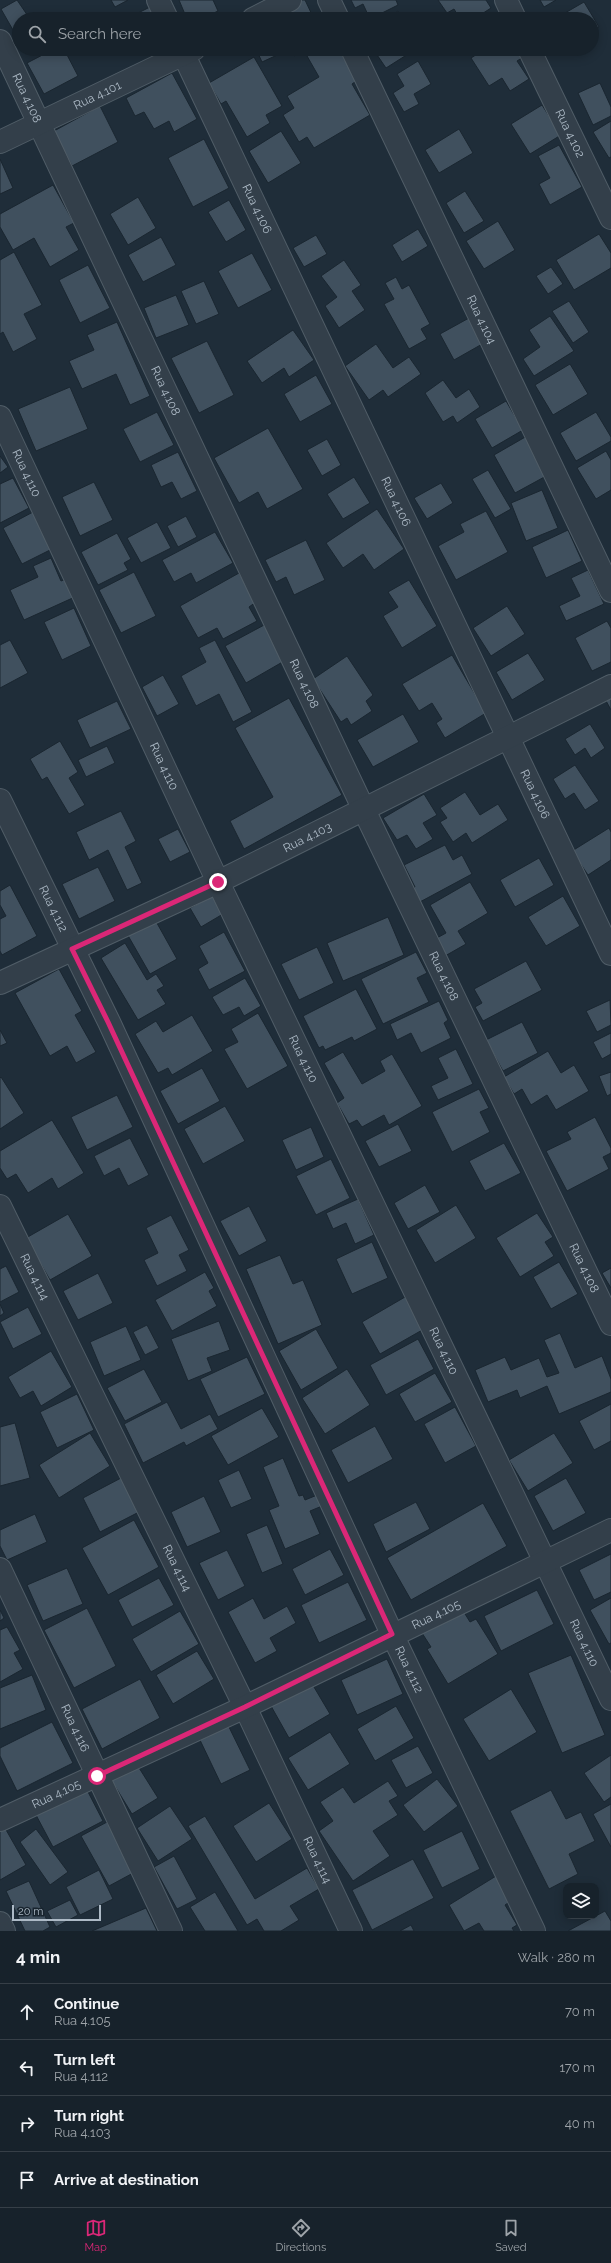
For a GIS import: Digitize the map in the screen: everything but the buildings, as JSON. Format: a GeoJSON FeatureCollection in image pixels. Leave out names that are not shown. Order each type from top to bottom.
{"type":"FeatureCollection","features":[{"type":"Feature","properties":{"kind":"street"},"geometry":{"type":"LineString","coordinates":[[158,0],[164,12]]}},
{"type":"Feature","properties":{"kind":"street"},"geometry":{"type":"LineString","coordinates":[[267,12],[290,0]]}},
{"type":"Feature","properties":{"kind":"street"},"geometry":{"type":"LineString","coordinates":[[329,0],[335,12]]}},
{"type":"Feature","properties":{"kind":"street"},"geometry":{"type":"LineString","coordinates":[[506,0],[512,12]]}},
{"type":"Feature","properties":{"kind":"street","name":"Rua 4.108"},"geometry":{"type":"LineString","coordinates":[[0,41],[364,810],[611,1324]]}},
{"type":"Feature","properties":{"kind":"street","name":"Rua 4.101"},"geometry":{"type":"LineString","coordinates":[[0,142],[176,56]]}},
{"type":"Feature","properties":{"kind":"street","name":"Rua 4.106"},"geometry":{"type":"LineString","coordinates":[[188,56],[611,954]]}},
{"type":"Feature","properties":{"kind":"street","name":"Rua 4.104"},"geometry":{"type":"LineString","coordinates":[[355,56],[611,591]]}},
{"type":"Feature","properties":{"kind":"street","name":"Rua 4.102"},"geometry":{"type":"LineString","coordinates":[[533,56],[611,218]]}},
{"type":"Feature","properties":{"kind":"street","name":"Rua 4.110"},"geometry":{"type":"LineString","coordinates":[[0,417],[218,882],[611,1699]]}},
{"type":"Feature","properties":{"kind":"street","name":"Rua 4.103"},"geometry":{"type":"LineString","coordinates":[[0,983],[218,882],[611,686]]}},
{"type":"Feature","properties":{"kind":"street","name":"Rua 4.112"},"geometry":{"type":"LineString","coordinates":[[0,800],[112,1029],[392,1634],[534,1931]]}},
{"type":"Feature","properties":{"kind":"street","name":"Rua 4.114"},"geometry":{"type":"LineString","coordinates":[[0,1206],[245,1707],[351,1931]]}},
{"type":"Feature","properties":{"kind":"street","name":"Rua 4.105"},"geometry":{"type":"LineString","coordinates":[[0,1820],[245,1707],[392,1634],[611,1530]]}},
{"type":"Feature","properties":{"kind":"street","name":"Rua 4.116"},"geometry":{"type":"LineString","coordinates":[[0,1570],[171,1931]]}},
{"type":"Feature","properties":{"kind":"street"},"geometry":{"type":"LineString","coordinates":[[0,1923],[4,1931]]}},
{"type":"Feature","properties":{"kind":"route"},"geometry":{"type":"LineString","coordinates":[[97,1776],[245,1707],[392,1634],[108,1022],[72,949],[218,882]]}}]}
